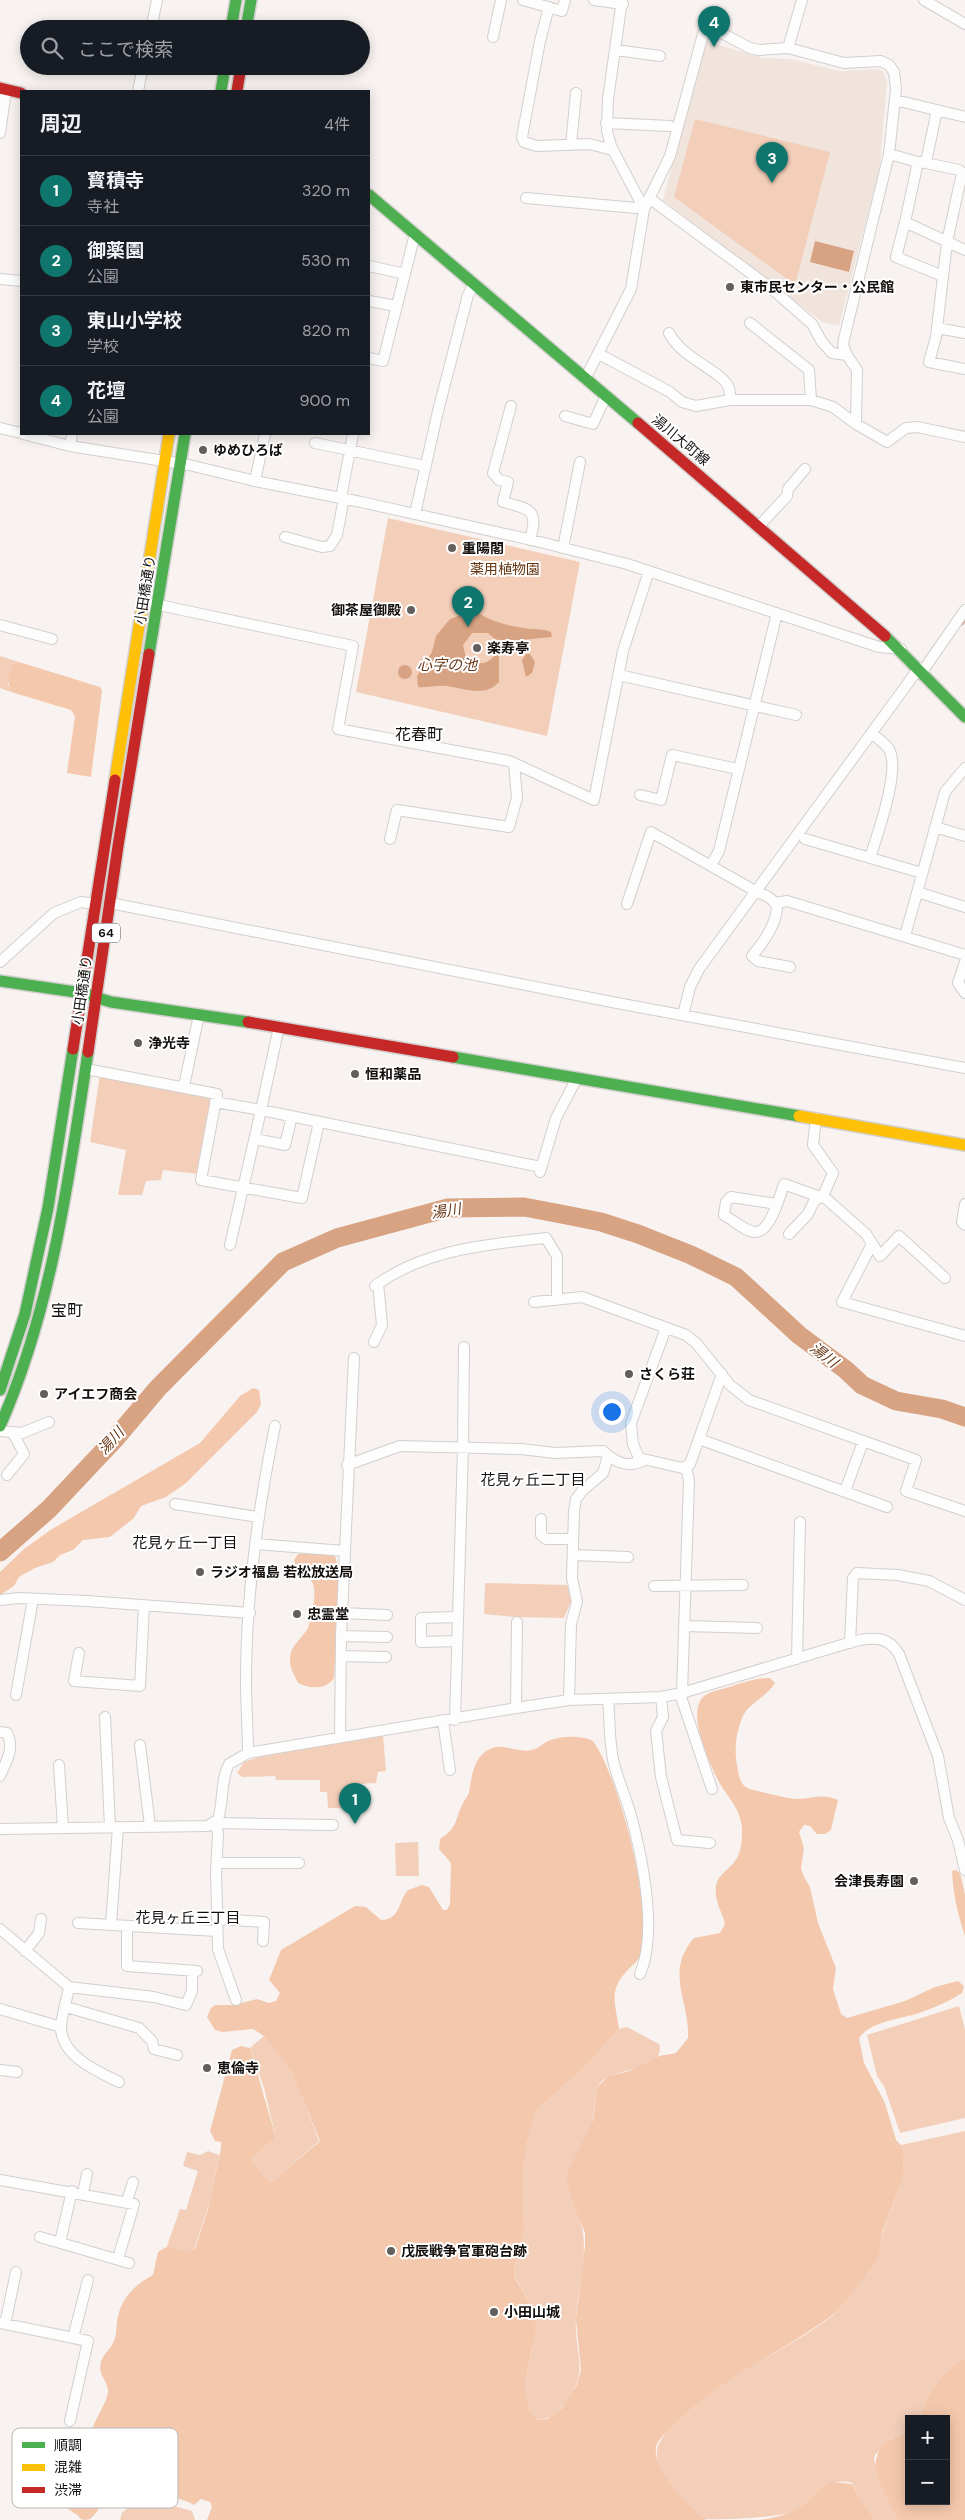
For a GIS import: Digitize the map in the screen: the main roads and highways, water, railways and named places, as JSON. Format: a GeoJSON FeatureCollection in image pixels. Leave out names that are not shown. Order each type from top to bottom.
{"type":"FeatureCollection","features":[{"type":"Feature","properties":{"kind":"main road"},"geometry":{"type":"LineString","coordinates":[[233,20],[236,0]]}},
{"type":"Feature","properties":{"kind":"main road"},"geometry":{"type":"LineString","coordinates":[[248,20],[251,0]]}},
{"type":"Feature","properties":{"kind":"main road"},"geometry":{"type":"LineString","coordinates":[[221,90],[224,75]]}},
{"type":"Feature","properties":{"kind":"main road"},"geometry":{"type":"LineString","coordinates":[[237,90],[240,75]]}},
{"type":"Feature","properties":{"kind":"main road"},"geometry":{"type":"LineString","coordinates":[[3,89],[20,93]]}},
{"type":"Feature","properties":{"kind":"main road","name":"湯川大町線"},"geometry":{"type":"LineString","coordinates":[[370,196],[901,649],[965,717]]}},
{"type":"Feature","properties":{"kind":"main road","name":"小田橋通り"},"geometry":{"type":"LineString","coordinates":[[0,1390],[25,1314],[38,1262],[169,435]]}},
{"type":"Feature","properties":{"kind":"main road","name":"小田橋通り"},"geometry":{"type":"LineString","coordinates":[[0,1426],[16,1387],[42,1307],[86,1069],[110,902],[185,435]]}},
{"type":"Feature","properties":{"kind":"main road"},"geometry":{"type":"LineString","coordinates":[[0,981],[82,993],[97,998],[279,1027],[965,1145]]}},
{"type":"Feature","properties":{"kind":"water"},"geometry":{"type":"Polygon","coordinates":[[[815,241],[854,251],[849,272],[810,262],[815,241]]]}},
{"type":"Feature","properties":{"kind":"water","name":"心字の池"},"geometry":{"type":"Polygon","coordinates":[[[478,613],[506,624],[548,631],[551,632],[552,637],[511,641],[500,653],[497,651],[495,639],[488,633],[472,633],[463,645],[466,658],[482,663],[489,661],[496,654],[499,656],[499,682],[487,690],[481,691],[446,686],[418,687],[417,676],[432,652],[436,636],[450,619],[464,614],[478,613]]]}},
{"type":"Feature","properties":{"kind":"water"},"geometry":{"type":"Polygon","coordinates":[[[526,654],[530,654],[535,662],[532,673],[526,677],[522,660],[526,654]]]}},
{"type":"Feature","properties":{"kind":"water"},"geometry":{"type":"Polygon","coordinates":[[[405,665],[410,667],[412,672],[410,677],[405,679],[400,677],[398,672],[400,667],[405,665]]]}},
{"type":"Feature","properties":{"kind":"waterway"},"geometry":{"type":"LineString","coordinates":[[962,624],[965,620]]}},
{"type":"Feature","properties":{"kind":"waterway","name":"湯川"},"geometry":{"type":"LineString","coordinates":[[0,1552],[49,1509],[114,1440],[158,1388],[283,1262],[337,1238],[448,1208],[524,1207],[561,1214],[601,1222],[691,1255],[736,1277],[799,1335],[846,1370],[862,1385],[896,1401],[942,1409],[965,1417]]}},
{"type":"Feature","properties":{"kind":"place","name":"花壇"},"geometry":{"type":"Point","coordinates":[714,47]}},
{"type":"Feature","properties":{"kind":"place","name":"東山小学校"},"geometry":{"type":"Point","coordinates":[772,183]}},
{"type":"Feature","properties":{"kind":"place","name":"東市民センター・公民館"},"geometry":{"type":"Point","coordinates":[730,287]}},
{"type":"Feature","properties":{"kind":"place","name":"ゆめひろば"},"geometry":{"type":"Point","coordinates":[203,450]}},
{"type":"Feature","properties":{"kind":"place","name":"重陽閣"},"geometry":{"type":"Point","coordinates":[452,548]}},
{"type":"Feature","properties":{"kind":"place","name":"御茶屋御殿"},"geometry":{"type":"Point","coordinates":[411,610]}},
{"type":"Feature","properties":{"kind":"place","name":"御薬園"},"geometry":{"type":"Point","coordinates":[468,627]}},
{"type":"Feature","properties":{"kind":"place","name":"楽寿亭"},"geometry":{"type":"Point","coordinates":[477,648]}},
{"type":"Feature","properties":{"kind":"place","name":"浄光寺"},"geometry":{"type":"Point","coordinates":[138,1043]}},
{"type":"Feature","properties":{"kind":"place","name":"恒和薬品"},"geometry":{"type":"Point","coordinates":[355,1074]}},
{"type":"Feature","properties":{"kind":"place","name":"さくら荘"},"geometry":{"type":"Point","coordinates":[629,1374]}},
{"type":"Feature","properties":{"kind":"place","name":"アイエフ商会"},"geometry":{"type":"Point","coordinates":[44,1394]}},
{"type":"Feature","properties":{"kind":"place","name":"ラジオ福島 若松放送局"},"geometry":{"type":"Point","coordinates":[200,1572]}},
{"type":"Feature","properties":{"kind":"place","name":"忠霊堂"},"geometry":{"type":"Point","coordinates":[297,1614]}},
{"type":"Feature","properties":{"kind":"place","name":"寳積寺"},"geometry":{"type":"Point","coordinates":[355,1824]}},
{"type":"Feature","properties":{"kind":"place","name":"会津長寿園"},"geometry":{"type":"Point","coordinates":[914,1881]}},
{"type":"Feature","properties":{"kind":"place","name":"恵倫寺"},"geometry":{"type":"Point","coordinates":[207,2068]}},
{"type":"Feature","properties":{"kind":"place","name":"戊辰戦争官軍砲台跡"},"geometry":{"type":"Point","coordinates":[391,2251]}},
{"type":"Feature","properties":{"kind":"place","name":"小田山城"},"geometry":{"type":"Point","coordinates":[494,2312]}},
{"type":"Feature","properties":{"kind":"district","name":"花春町"},"geometry":{"type":"Point","coordinates":[419,734]}},
{"type":"Feature","properties":{"kind":"district","name":"宝町"},"geometry":{"type":"Point","coordinates":[67,1310]}},
{"type":"Feature","properties":{"kind":"district","name":"花見ヶ丘二丁目"},"geometry":{"type":"Point","coordinates":[533,1480]}},
{"type":"Feature","properties":{"kind":"district","name":"花見ヶ丘一丁目"},"geometry":{"type":"Point","coordinates":[185,1543]}},
{"type":"Feature","properties":{"kind":"district","name":"花見ヶ丘三丁目"},"geometry":{"type":"Point","coordinates":[188,1918]}},
{"type":"Feature","properties":{"kind":"park label","name":"薬用植物園"},"geometry":{"type":"Point","coordinates":[505,569]}}]}
